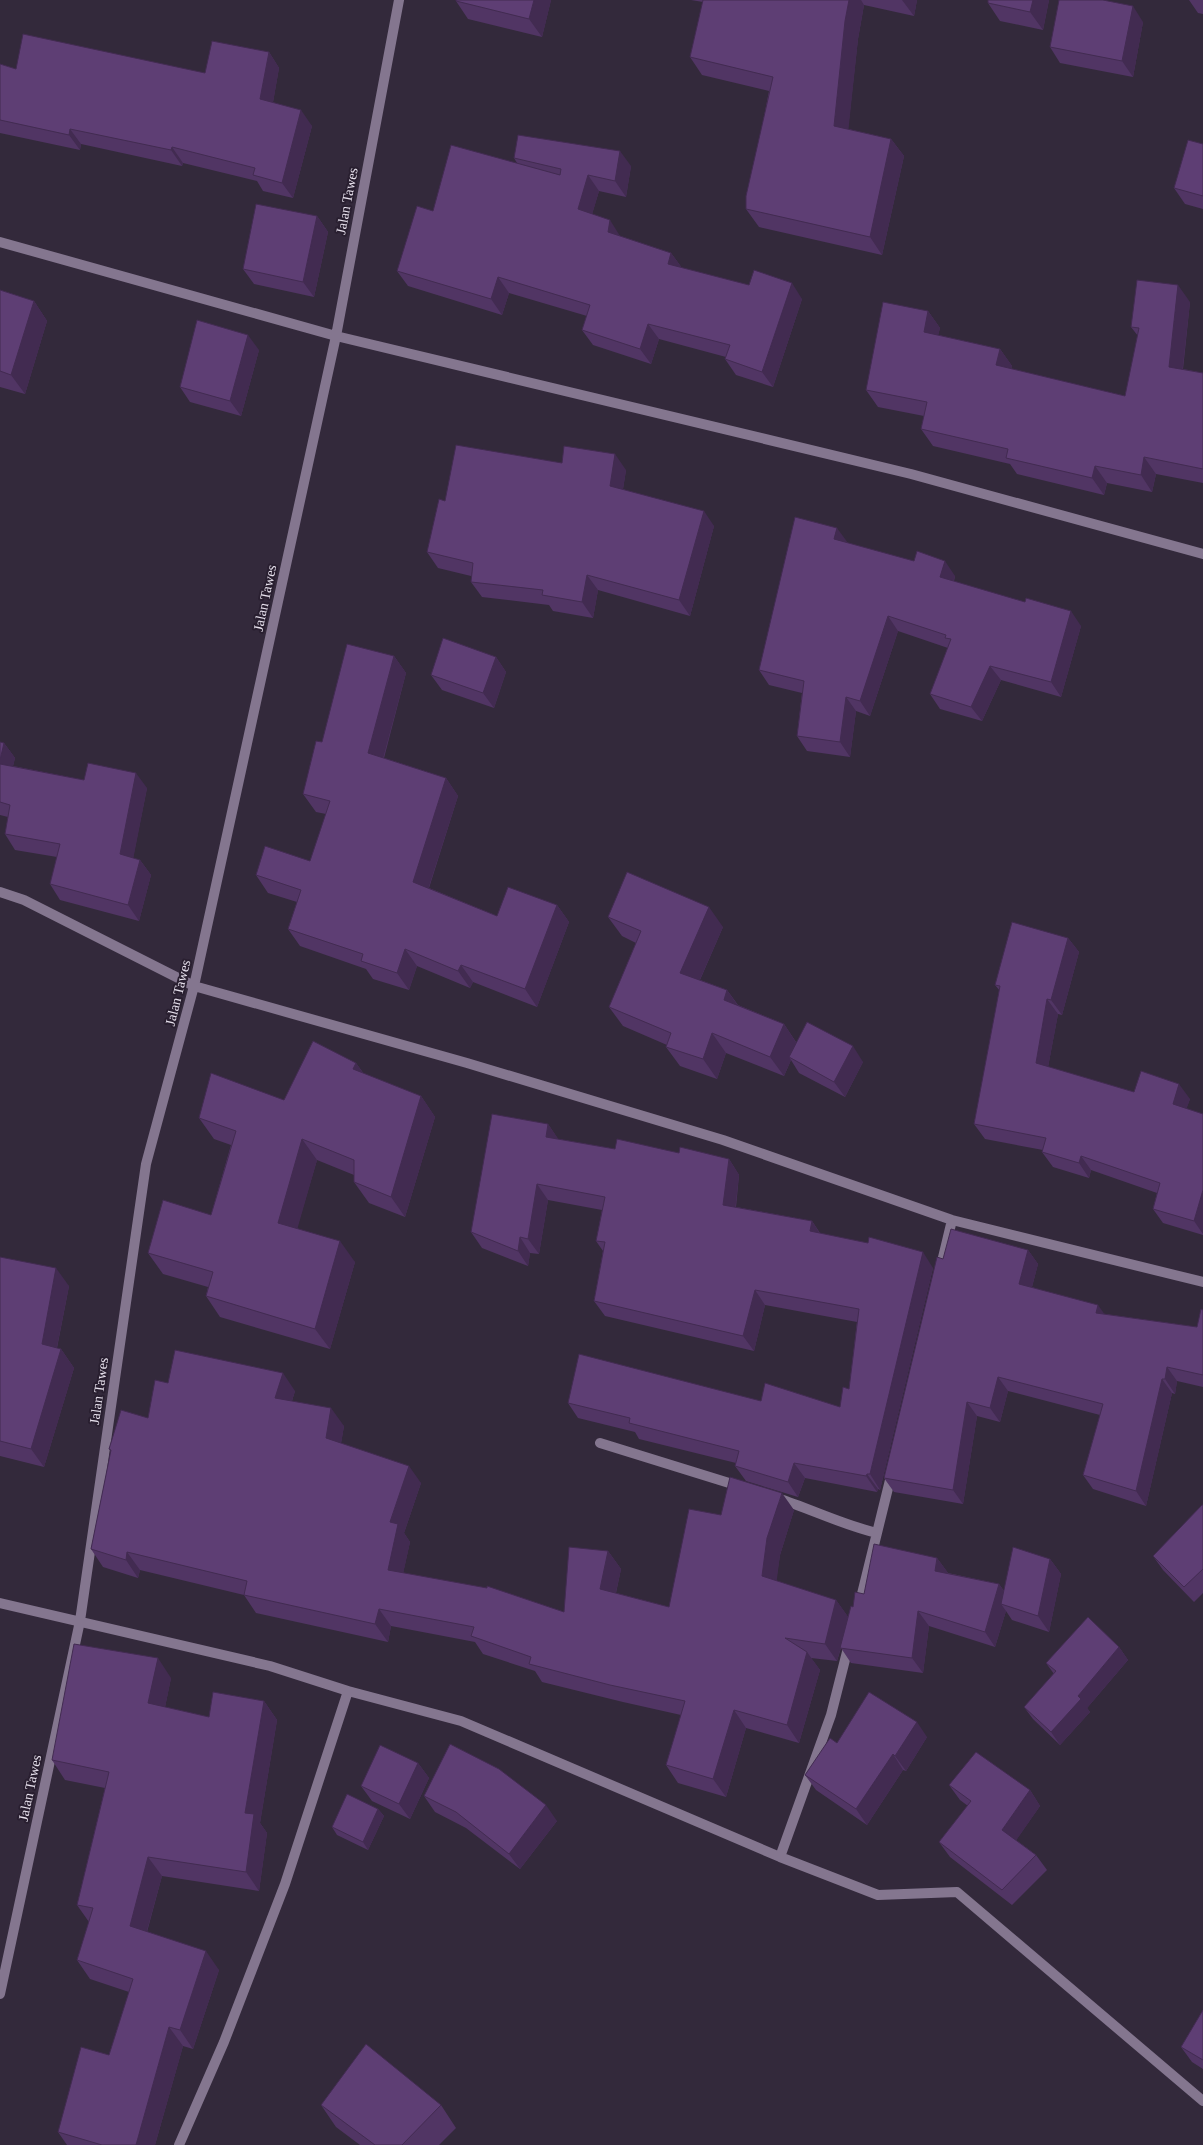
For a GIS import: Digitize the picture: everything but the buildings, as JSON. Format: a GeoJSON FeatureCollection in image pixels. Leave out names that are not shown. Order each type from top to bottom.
{"type":"FeatureCollection","features":[{"type":"Feature","properties":{"kind":"street","name":"Jalan Tawes"},"geometry":{"type":"LineString","coordinates":[[0,1994],[80,1621],[146,1164],[194,986],[336,336],[399,0]]}},
{"type":"Feature","properties":{"kind":"street"},"geometry":{"type":"LineString","coordinates":[[0,242],[336,336],[911,474],[1203,554]]}},
{"type":"Feature","properties":{"kind":"street"},"geometry":{"type":"LineString","coordinates":[[0,892],[24,900],[194,986],[458,1060],[723,1140],[952,1220],[1203,1282]]}},
{"type":"Feature","properties":{"kind":"street"},"geometry":{"type":"LineString","coordinates":[[939,1277],[952,1220]]}},
{"type":"Feature","properties":{"kind":"street"},"geometry":{"type":"LineString","coordinates":[[600,1443],[803,1506],[853,1527],[878,1533]]}},
{"type":"Feature","properties":{"kind":"street"},"geometry":{"type":"LineString","coordinates":[[855,1619],[896,1457]]}},
{"type":"Feature","properties":{"kind":"street"},"geometry":{"type":"LineString","coordinates":[[0,1603],[270,1666],[348,1691],[461,1721],[780,1857],[878,1895],[957,1892],[1203,2101]]}},
{"type":"Feature","properties":{"kind":"street"},"geometry":{"type":"LineString","coordinates":[[780,1857],[831,1715],[850,1638]]}},
{"type":"Feature","properties":{"kind":"street"},"geometry":{"type":"LineString","coordinates":[[179,2145],[224,2042],[285,1884],[348,1691]]}}]}
